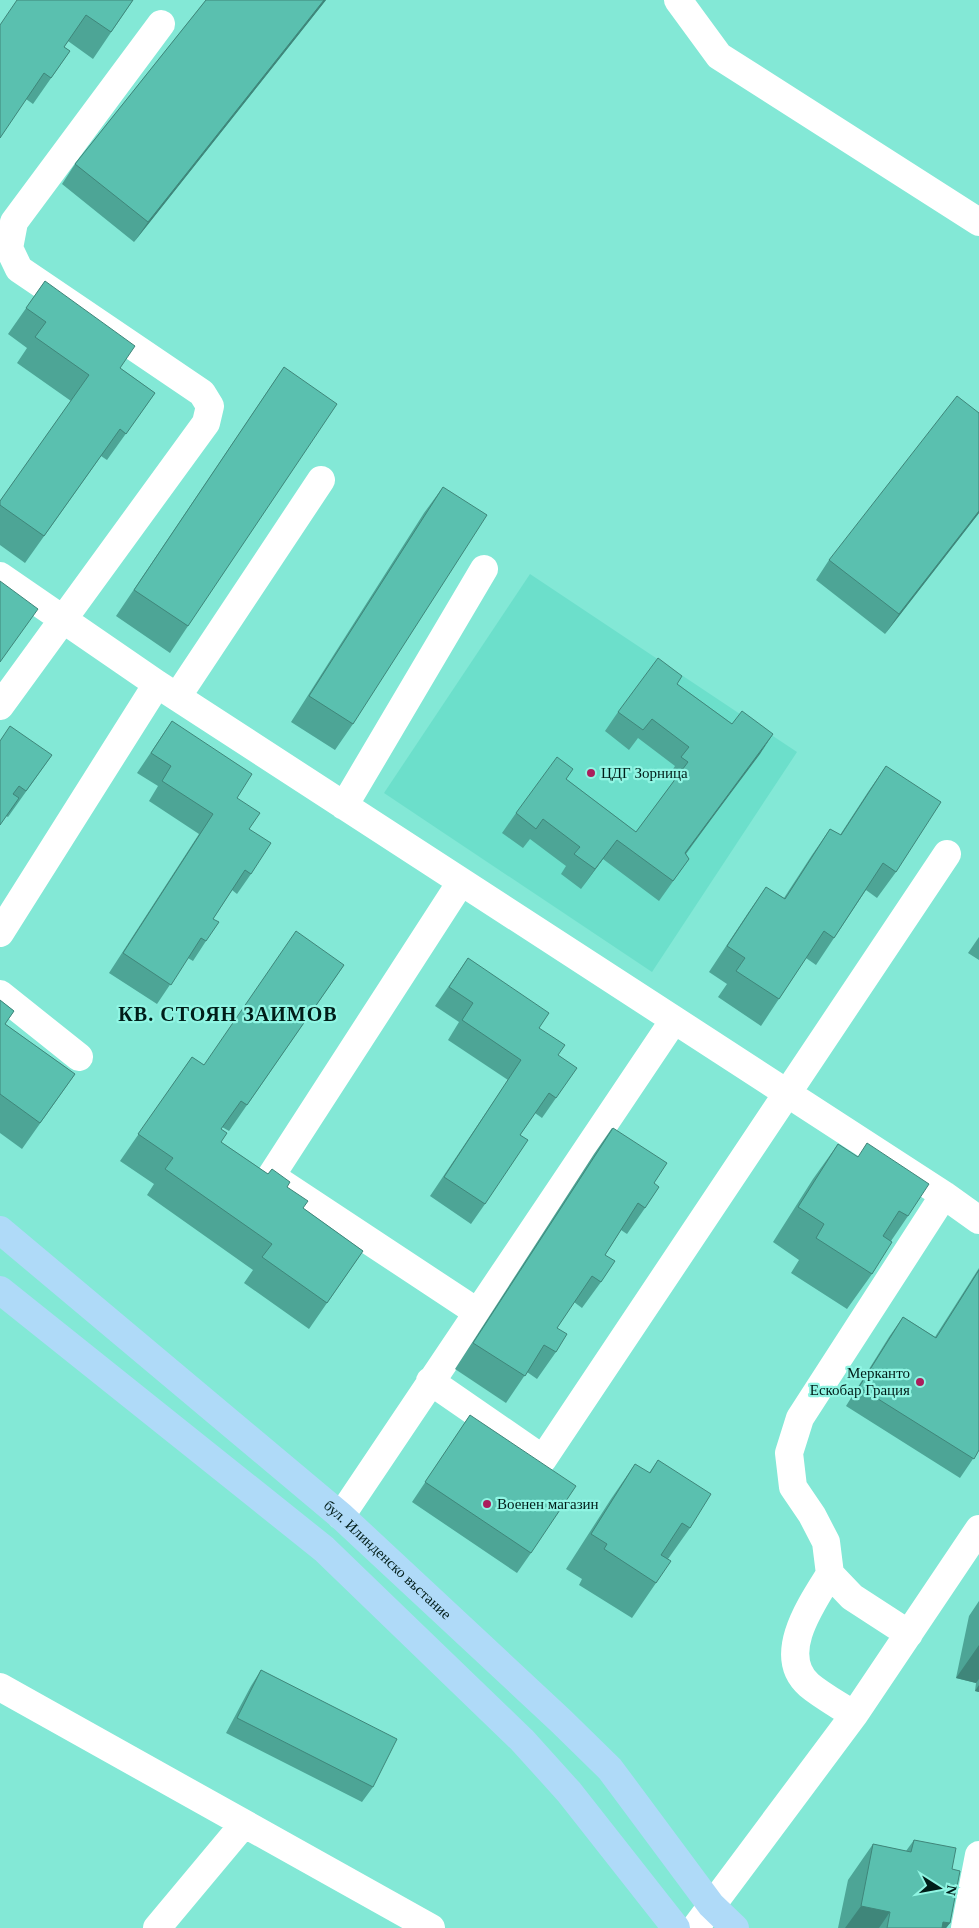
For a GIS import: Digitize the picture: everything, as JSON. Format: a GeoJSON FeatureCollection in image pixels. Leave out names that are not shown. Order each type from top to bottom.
{"type":"FeatureCollection","features":[{"type":"Feature","properties":{"kind":"main road","name":"бул. Илинденско въстание"},"geometry":{"type":"LineString","coordinates":[[0,1230],[341,1516],[561,1721],[610,1769],[711,1905],[735,1928]]}},
{"type":"Feature","properties":{"kind":"main road"},"geometry":{"type":"LineString","coordinates":[[0,1290],[324,1549],[522,1740],[569,1792],[676,1928]]}},
{"type":"Feature","properties":{"kind":"street"},"geometry":{"type":"LineString","coordinates":[[678,0],[720,56],[979,222]]}},
{"type":"Feature","properties":{"kind":"street"},"geometry":{"type":"LineString","coordinates":[[0,706],[206,423],[210,406],[202,393],[20,269],[9,248],[14,222],[161,24]]}},
{"type":"Feature","properties":{"kind":"street"},"geometry":{"type":"LineString","coordinates":[[0,933],[167,691],[321,480]]}},
{"type":"Feature","properties":{"kind":"street"},"geometry":{"type":"LineString","coordinates":[[344,806],[484,569]]}},
{"type":"Feature","properties":{"kind":"street"},"geometry":{"type":"LineString","coordinates":[[0,576],[167,691],[944,1195],[979,1220]]}},
{"type":"Feature","properties":{"kind":"street"},"geometry":{"type":"LineString","coordinates":[[430,1381],[543,1459],[947,854]]}},
{"type":"Feature","properties":{"kind":"street"},"geometry":{"type":"LineString","coordinates":[[461,882],[271,1176],[477,1312]]}},
{"type":"Feature","properties":{"kind":"street"},"geometry":{"type":"LineString","coordinates":[[0,994],[79,1057]]}},
{"type":"Feature","properties":{"kind":"street"},"geometry":{"type":"LineString","coordinates":[[341,1516],[674,1020]]}},
{"type":"Feature","properties":{"kind":"street"},"geometry":{"type":"LineString","coordinates":[[909,1634],[852,1597],[830,1574],[826,1542],[793,1487],[788,1453],[800,1418],[944,1195]]}},
{"type":"Feature","properties":{"kind":"street"},"geometry":{"type":"LineString","coordinates":[[695,1928],[854,1715],[979,1529]]}},
{"type":"Feature","properties":{"kind":"street"},"geometry":{"type":"LineString","coordinates":[[830,1574],[805,1614],[797,1638],[796,1666],[808,1684],[854,1715]]}},
{"type":"Feature","properties":{"kind":"street"},"geometry":{"type":"LineString","coordinates":[[0,1687],[243,1825],[432,1928]]}},
{"type":"Feature","properties":{"kind":"street"},"geometry":{"type":"LineString","coordinates":[[157,1928],[243,1825]]}},
{"type":"Feature","properties":{"kind":"street"},"geometry":{"type":"LineString","coordinates":[[966,1928],[979,1855]]}},
{"type":"Feature","properties":{"kind":"shaded area","name":"ЦДГ Зорница"},"geometry":{"type":"Polygon","coordinates":[[[530,574],[797,752],[652,972],[384,793],[530,574]]]}},
{"type":"Feature","properties":{"kind":"building"},"geometry":{"type":"Polygon","coordinates":[[[17,0],[133,0],[111,32],[86,15],[64,47],[70,51],[51,78],[44,73],[0,138],[0,25],[17,0]]]}},
{"type":"Feature","properties":{"kind":"building"},"geometry":{"type":"Polygon","coordinates":[[[206,0],[324,0],[148,222],[75,164],[206,0]]]}},
{"type":"Feature","properties":{"kind":"building"},"geometry":{"type":"Polygon","coordinates":[[[45,281],[135,346],[120,368],[155,393],[126,434],[120,429],[44,536],[0,505],[0,501],[89,375],[35,337],[46,322],[26,308],[45,281]]]}},
{"type":"Feature","properties":{"kind":"building"},"geometry":{"type":"Polygon","coordinates":[[[284,367],[337,404],[188,626],[134,590],[284,367]]]}},
{"type":"Feature","properties":{"kind":"building"},"geometry":{"type":"Polygon","coordinates":[[[957,396],[979,413],[979,511],[899,614],[829,560],[957,396]]]}},
{"type":"Feature","properties":{"kind":"building"},"geometry":{"type":"Polygon","coordinates":[[[443,487],[487,515],[353,724],[309,696],[443,487]]]}},
{"type":"Feature","properties":{"kind":"building"},"geometry":{"type":"Polygon","coordinates":[[[0,581],[38,609],[0,662],[0,581]]]}},
{"type":"Feature","properties":{"kind":"building"},"geometry":{"type":"Polygon","coordinates":[[[658,658],[682,676],[677,684],[732,724],[742,711],[773,734],[685,853],[689,859],[673,881],[617,840],[595,869],[574,854],[580,847],[543,819],[536,829],[516,813],[557,757],[573,769],[566,779],[636,832],[688,762],[681,757],[689,747],[652,719],[643,730],[618,712],[658,658]]]}},
{"type":"Feature","properties":{"kind":"building"},"geometry":{"type":"Polygon","coordinates":[[[172,721],[252,774],[237,798],[260,813],[249,829],[271,843],[251,874],[245,870],[213,919],[219,922],[206,941],[201,938],[171,985],[123,953],[213,814],[162,781],[171,766],[151,753],[172,721]]]}},
{"type":"Feature","properties":{"kind":"building"},"geometry":{"type":"Polygon","coordinates":[[[10,726],[52,755],[26,791],[19,786],[13,794],[19,798],[0,825],[0,741],[10,726]]]}},
{"type":"Feature","properties":{"kind":"building"},"geometry":{"type":"Polygon","coordinates":[[[886,766],[941,802],[896,872],[883,863],[834,938],[824,931],[779,999],[736,971],[745,958],[727,946],[766,887],[785,899],[830,829],[841,835],[886,766]]]}},
{"type":"Feature","properties":{"kind":"building"},"geometry":{"type":"Polygon","coordinates":[[[296,931],[344,965],[247,1105],[241,1101],[221,1129],[227,1133],[221,1142],[268,1174],[272,1169],[290,1182],[287,1187],[308,1201],[303,1208],[363,1251],[327,1303],[262,1257],[272,1244],[165,1169],[173,1158],[138,1134],[192,1057],[204,1065],[296,931]]]}},
{"type":"Feature","properties":{"kind":"building"},"geometry":{"type":"Polygon","coordinates":[[[468,958],[549,1013],[539,1028],[565,1045],[558,1055],[577,1068],[556,1098],[549,1093],[520,1135],[528,1140],[485,1204],[444,1177],[521,1060],[462,1020],[473,1003],[449,987],[468,958]]]}},
{"type":"Feature","properties":{"kind":"building"},"geometry":{"type":"Polygon","coordinates":[[[0,1000],[14,1011],[5,1024],[75,1074],[40,1123],[0,1094],[0,1000]]]}},
{"type":"Feature","properties":{"kind":"building"},"geometry":{"type":"Polygon","coordinates":[[[613,1128],[667,1163],[654,1183],[659,1187],[645,1208],[638,1203],[605,1255],[615,1261],[601,1282],[592,1276],[557,1328],[567,1334],[556,1352],[544,1345],[525,1376],[473,1343],[613,1128]]]}},
{"type":"Feature","properties":{"kind":"building"},"geometry":{"type":"Polygon","coordinates":[[[867,1143],[929,1184],[908,1216],[899,1211],[883,1236],[892,1242],[872,1274],[816,1238],[824,1224],[798,1207],[838,1144],[858,1157],[867,1143]]]}},
{"type":"Feature","properties":{"kind":"building","name":"Мерканто Ескобар Грация"},"geometry":{"type":"Polygon","coordinates":[[[979,1270],[979,1450],[974,1459],[859,1387],[903,1317],[936,1338],[979,1270]]]}},
{"type":"Feature","properties":{"kind":"building","name":"Военен магазин"},"geometry":{"type":"Polygon","coordinates":[[[470,1415],[576,1486],[531,1553],[425,1482],[470,1415]]]}},
{"type":"Feature","properties":{"kind":"building"},"geometry":{"type":"Polygon","coordinates":[[[658,1460],[711,1494],[690,1528],[682,1523],[661,1555],[671,1561],[656,1583],[604,1549],[607,1544],[591,1534],[635,1464],[650,1473],[658,1460]]]}},
{"type":"Feature","properties":{"kind":"building"},"geometry":{"type":"Polygon","coordinates":[[[261,1670],[397,1739],[373,1787],[237,1718],[261,1670]]]}},
{"type":"Feature","properties":{"kind":"building"},"geometry":{"type":"Polygon","coordinates":[[[914,1840],[956,1848],[952,1869],[960,1871],[950,1923],[943,1922],[942,1928],[887,1928],[890,1912],[861,1906],[873,1844],[911,1852],[914,1840]]]}},
{"type":"Feature","properties":{"kind":"place","name":"ЦДГ Зорница"},"geometry":{"type":"Point","coordinates":[591,773]}},
{"type":"Feature","properties":{"kind":"place","name":"Мерканто Ескобар Грация"},"geometry":{"type":"Point","coordinates":[920,1382]}},
{"type":"Feature","properties":{"kind":"place","name":"Военен магазин"},"geometry":{"type":"Point","coordinates":[487,1504]}},
{"type":"Feature","properties":{"kind":"district","name":"КВ. СТОЯН ЗАИМОВ"},"geometry":{"type":"Point","coordinates":[228,1014]}}]}
